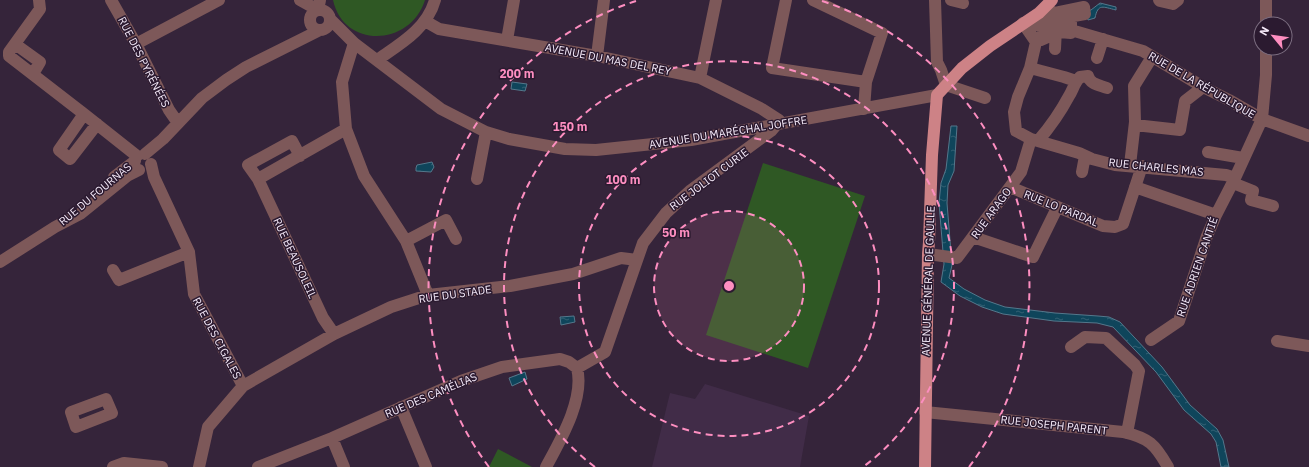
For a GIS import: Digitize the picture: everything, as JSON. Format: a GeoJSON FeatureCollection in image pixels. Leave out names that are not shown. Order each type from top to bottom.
{"type":"FeatureCollection","features":[{"type":"Feature","properties":{"kind":"main road"},"geometry":{"type":"LineString","coordinates":[[938,95],[962,68],[990,46],[1039,13],[1052,0]]}},
{"type":"Feature","properties":{"kind":"main road","name":"AVENUE GÉNÉRAL DE GAULLE"},"geometry":{"type":"LineString","coordinates":[[925,467],[928,254],[930,242],[932,155],[938,95]]}},
{"type":"Feature","properties":{"kind":"street","name":"RUE DES CIGALES"},"geometry":{"type":"LineString","coordinates":[[39,0],[40,9],[9,52],[9,56],[97,124],[143,162],[154,177],[189,252],[194,294],[243,386]]}},
{"type":"Feature","properties":{"kind":"street","name":"RUE DES PYRÉNÉES"},"geometry":{"type":"LineString","coordinates":[[111,0],[136,44],[169,110],[178,123]]}},
{"type":"Feature","properties":{"kind":"street"},"geometry":{"type":"LineString","coordinates":[[136,44],[219,0]]}},
{"type":"Feature","properties":{"kind":"street","name":"AVENUE DU MARÉCHAL JOFFRE"},"geometry":{"type":"LineString","coordinates":[[298,0],[442,109],[486,132],[509,139],[538,145],[596,150],[691,140],[938,95]]}},
{"type":"Feature","properties":{"kind":"street"},"geometry":{"type":"LineString","coordinates":[[320,17],[325,0]]}},
{"type":"Feature","properties":{"kind":"street"},"geometry":{"type":"LineString","coordinates":[[377,60],[417,31],[432,9],[435,0]]}},
{"type":"Feature","properties":{"kind":"street"},"geometry":{"type":"LineString","coordinates":[[507,40],[514,0]]}},
{"type":"Feature","properties":{"kind":"street"},"geometry":{"type":"LineString","coordinates":[[597,56],[604,0]]}},
{"type":"Feature","properties":{"kind":"street"},"geometry":{"type":"LineString","coordinates":[[700,78],[716,0]]}},
{"type":"Feature","properties":{"kind":"street"},"geometry":{"type":"LineString","coordinates":[[786,0],[772,68],[866,82]]}},
{"type":"Feature","properties":{"kind":"street"},"geometry":{"type":"LineString","coordinates":[[813,0],[882,34],[866,82],[864,109]]}},
{"type":"Feature","properties":{"kind":"street"},"geometry":{"type":"LineString","coordinates":[[935,0],[937,62],[946,85],[985,98]]}},
{"type":"Feature","properties":{"kind":"street"},"geometry":{"type":"LineString","coordinates":[[1159,0],[1160,2],[1173,4],[1178,0]]}},
{"type":"Feature","properties":{"kind":"street"},"geometry":{"type":"LineString","coordinates":[[1266,0],[1266,16]]}},
{"type":"Feature","properties":{"kind":"street"},"geometry":{"type":"LineString","coordinates":[[1044,27],[1046,18],[1045,15],[1049,10],[1055,13],[1084,8],[1085,14],[1051,20],[1052,26],[1071,23],[1071,30]]}},
{"type":"Feature","properties":{"kind":"street","name":"RUE DU FOURNAS"},"geometry":{"type":"LineString","coordinates":[[0,262],[55,227],[75,208],[143,162],[202,98],[226,80],[246,68],[294,43],[320,17]]}},
{"type":"Feature","properties":{"kind":"street","name":"AVENUE DU MAS DEL REY"},"geometry":{"type":"LineString","coordinates":[[425,21],[439,30],[597,56],[700,78],[762,109],[779,120],[777,124]]}},
{"type":"Feature","properties":{"kind":"street"},"geometry":{"type":"LineString","coordinates":[[1024,23],[1056,31],[1071,30],[1105,39],[1092,71],[1088,76],[1080,77],[1076,81],[1070,95],[1051,127],[1035,140]]}},
{"type":"Feature","properties":{"kind":"street"},"geometry":{"type":"LineString","coordinates":[[1024,23],[1036,42],[1030,68],[1076,81]]}},
{"type":"Feature","properties":{"kind":"street"},"geometry":{"type":"LineString","coordinates":[[1055,49],[1056,31]]}},
{"type":"Feature","properties":{"kind":"street","name":"RUE DE LA RÉPUBLIQUE"},"geometry":{"type":"LineString","coordinates":[[1105,39],[1148,54],[1203,87],[1262,119],[1309,136]]}},
{"type":"Feature","properties":{"kind":"street"},"geometry":{"type":"LineString","coordinates":[[354,43],[342,82],[346,130],[364,176],[406,241],[428,295]]}},
{"type":"Feature","properties":{"kind":"street"},"geometry":{"type":"LineString","coordinates":[[1130,165],[1135,124],[1134,86],[1148,54]]}},
{"type":"Feature","properties":{"kind":"street"},"geometry":{"type":"LineString","coordinates":[[1262,119],[1266,75],[1266,56]]}},
{"type":"Feature","properties":{"kind":"street","name":"RUE CHARLES MAS"},"geometry":{"type":"LineString","coordinates":[[1030,68],[1018,97],[1014,112],[1016,131],[1035,140],[1115,165],[1142,166],[1226,175],[1253,191],[1251,200],[1273,206]]}},
{"type":"Feature","properties":{"kind":"street"},"geometry":{"type":"LineString","coordinates":[[1088,76],[1089,80],[1094,84],[1106,88]]}},
{"type":"Feature","properties":{"kind":"street"},"geometry":{"type":"LineString","coordinates":[[1135,124],[1180,130],[1185,101],[1203,87]]}},
{"type":"Feature","properties":{"kind":"street"},"geometry":{"type":"LineString","coordinates":[[84,114],[58,150],[70,159],[97,124]]}},
{"type":"Feature","properties":{"kind":"street","name":"RUE ADRIEN CANTIÉ"},"geometry":{"type":"LineString","coordinates":[[1151,340],[1179,322],[1207,236],[1262,119]]}},
{"type":"Feature","properties":{"kind":"street","name":"RUE JOLIOT CURIE"},"geometry":{"type":"LineString","coordinates":[[577,368],[605,352],[643,243],[666,213],[691,190],[751,147],[771,131],[777,124]]}},
{"type":"Feature","properties":{"kind":"street"},"geometry":{"type":"LineString","coordinates":[[258,179],[346,130]]}},
{"type":"Feature","properties":{"kind":"street"},"geometry":{"type":"LineString","coordinates":[[477,179],[486,132]]}},
{"type":"Feature","properties":{"kind":"street","name":"RUE ARAGO"},"geometry":{"type":"LineString","coordinates":[[928,254],[957,258],[1021,172],[1035,140]]}},
{"type":"Feature","properties":{"kind":"street","name":"RUE BEAUSOLEIL"},"geometry":{"type":"LineString","coordinates":[[300,156],[292,141],[248,165],[258,179],[323,318],[334,334]]}},
{"type":"Feature","properties":{"kind":"street"},"geometry":{"type":"LineString","coordinates":[[1208,152],[1243,158]]}},
{"type":"Feature","properties":{"kind":"street"},"geometry":{"type":"LineString","coordinates":[[1082,172],[1085,156]]}},
{"type":"Feature","properties":{"kind":"street","name":"RUE LO PARDAL"},"geometry":{"type":"LineString","coordinates":[[1010,187],[1103,226],[1115,227],[1123,224],[1142,166]]}},
{"type":"Feature","properties":{"kind":"street"},"geometry":{"type":"LineString","coordinates":[[1135,187],[1216,215]]}},
{"type":"Feature","properties":{"kind":"street"},"geometry":{"type":"LineString","coordinates":[[973,237],[1033,257],[1057,208]]}},
{"type":"Feature","properties":{"kind":"street"},"geometry":{"type":"LineString","coordinates":[[406,241],[446,220],[456,238]]}},
{"type":"Feature","properties":{"kind":"street"},"geometry":{"type":"LineString","coordinates":[[113,270],[119,280],[189,252]]}},
{"type":"Feature","properties":{"kind":"street","name":"RUE DU STADE"},"geometry":{"type":"LineString","coordinates":[[199,467],[208,427],[243,386],[334,334],[391,307],[428,295],[510,286],[573,274],[621,258],[637,260]]}},
{"type":"Feature","properties":{"kind":"street"},"geometry":{"type":"LineString","coordinates":[[1071,347],[1085,337],[1106,338],[1139,370],[1127,433]]}},
{"type":"Feature","properties":{"kind":"street"},"geometry":{"type":"LineString","coordinates":[[1277,341],[1309,346]]}},
{"type":"Feature","properties":{"kind":"street","name":"RUE DES CAMÉLIAS"},"geometry":{"type":"LineString","coordinates":[[258,467],[332,438],[461,381],[502,367],[560,359],[569,362],[577,368]]}},
{"type":"Feature","properties":{"kind":"street"},"geometry":{"type":"LineString","coordinates":[[546,467],[565,431],[578,394],[579,377],[577,368]]}},
{"type":"Feature","properties":{"kind":"street"},"geometry":{"type":"LineString","coordinates":[[401,407],[426,467]]}},
{"type":"Feature","properties":{"kind":"street","name":"RUE JOSEPH PARENT"},"geometry":{"type":"LineString","coordinates":[[925,412],[1127,433],[1149,441],[1157,448],[1168,467]]}},
{"type":"Feature","properties":{"kind":"street"},"geometry":{"type":"LineString","coordinates":[[332,438],[344,467]]}},
{"type":"Feature","properties":{"kind":"street"},"geometry":{"type":"LineString","coordinates":[[113,467],[124,463],[162,467]]}},
{"type":"Feature","properties":{"kind":"shaded area"},"geometry":{"type":"Polygon","coordinates":[[[705,384],[809,416],[800,467],[652,467],[670,393],[695,399],[705,384]]]}},
{"type":"Feature","properties":{"kind":"green space"},"geometry":{"type":"Polygon","coordinates":[[[333,0],[425,0],[417,15],[406,26],[393,33],[378,36],[363,34],[350,28],[340,16],[333,0]]]}},
{"type":"Feature","properties":{"kind":"green space"},"geometry":{"type":"Polygon","coordinates":[[[763,163],[865,196],[808,368],[706,335],[763,163]]]}},
{"type":"Feature","properties":{"kind":"green space"},"geometry":{"type":"Polygon","coordinates":[[[498,449],[532,467],[489,467],[498,449]]]}},
{"type":"Feature","properties":{"kind":"water"},"geometry":{"type":"Polygon","coordinates":[[[1100,3],[1116,7],[1116,10],[1102,7],[1096,13],[1095,18],[1088,20],[1086,11],[1091,10],[1100,3]]]}},
{"type":"Feature","properties":{"kind":"water"},"geometry":{"type":"Polygon","coordinates":[[[512,82],[527,84],[525,91],[511,89],[512,82]]]}},
{"type":"Feature","properties":{"kind":"water"},"geometry":{"type":"Polygon","coordinates":[[[951,126],[957,126],[954,171],[948,185],[947,203],[952,265],[949,278],[964,289],[985,300],[1005,307],[1109,317],[1120,322],[1162,367],[1190,405],[1217,429],[1223,440],[1229,467],[1221,467],[1216,442],[1211,434],[1184,410],[1156,372],[1113,327],[1097,323],[1054,321],[1003,314],[982,307],[960,296],[941,282],[944,264],[939,203],[941,183],[946,169],[951,126]]]}},
{"type":"Feature","properties":{"kind":"water"},"geometry":{"type":"Polygon","coordinates":[[[432,162],[434,167],[431,172],[416,171],[417,165],[432,162]]]}},
{"type":"Feature","properties":{"kind":"water"},"geometry":{"type":"Polygon","coordinates":[[[574,316],[575,322],[561,325],[560,317],[574,316]]]}},
{"type":"Feature","properties":{"kind":"water"},"geometry":{"type":"Polygon","coordinates":[[[525,372],[527,379],[512,386],[509,378],[525,372]]]}}]}
